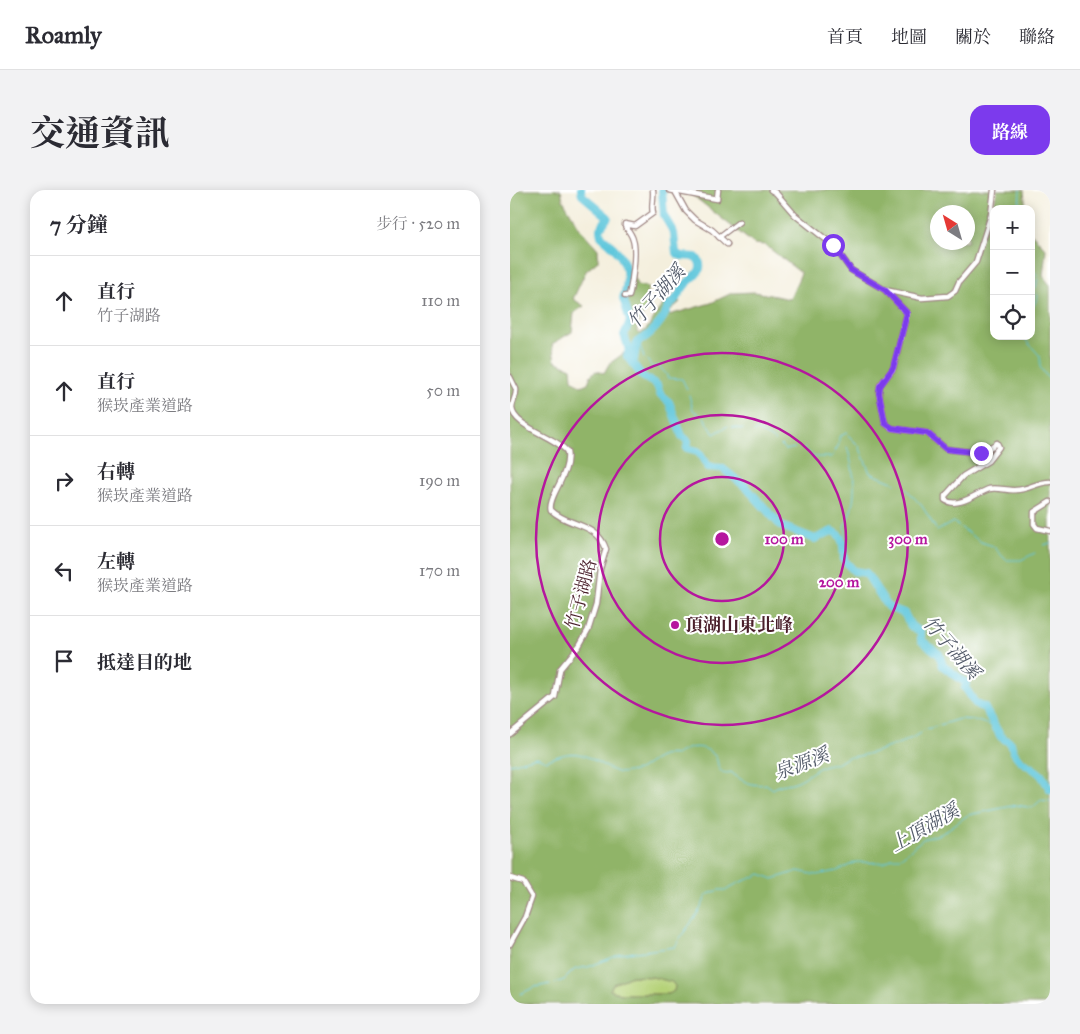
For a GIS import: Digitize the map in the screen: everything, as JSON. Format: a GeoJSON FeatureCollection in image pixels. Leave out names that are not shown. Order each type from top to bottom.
{"type":"FeatureCollection","features":[{"type":"Feature","properties":{"kind":"street"},"geometry":{"type":"LineString","coordinates":[[625,296],[629,296],[631,288],[634,245],[633,237],[625,226],[626,224],[635,226],[651,217],[653,213],[651,205],[653,190]]}},
{"type":"Feature","properties":{"kind":"street"},"geometry":{"type":"LineString","coordinates":[[669,190],[676,193],[716,199],[718,190]]}},
{"type":"Feature","properties":{"kind":"street"},"geometry":{"type":"LineString","coordinates":[[771,190],[776,193],[795,215],[833,245],[851,270],[885,290],[907,313],[893,368],[880,386],[879,393],[885,423],[892,428],[927,433],[946,449],[981,453],[997,443],[999,447],[988,461],[963,476],[945,496],[945,500],[948,502],[962,501],[990,488],[1016,490],[1036,483],[1050,482]]}},
{"type":"Feature","properties":{"kind":"street"},"geometry":{"type":"LineString","coordinates":[[885,290],[922,298],[941,297],[955,291],[979,257],[991,215],[994,190]]}},
{"type":"Feature","properties":{"kind":"street"},"geometry":{"type":"LineString","coordinates":[[676,193],[686,211],[727,244]]}},
{"type":"Feature","properties":{"kind":"street"},"geometry":{"type":"LineString","coordinates":[[719,237],[739,222]]}},
{"type":"Feature","properties":{"kind":"street","name":"竹子湖路"},"geometry":{"type":"LineString","coordinates":[[510,377],[516,389],[512,406],[514,414],[529,428],[561,445],[567,452],[565,474],[550,503],[551,510],[559,516],[588,527],[601,539],[606,549],[600,569],[596,604],[588,630],[579,646],[560,669],[555,698],[510,734]]}},
{"type":"Feature","properties":{"kind":"street"},"geometry":{"type":"LineString","coordinates":[[1050,502],[1034,512],[1033,516],[1037,528],[1050,531]]}},
{"type":"Feature","properties":{"kind":"street"},"geometry":{"type":"LineString","coordinates":[[510,878],[523,882],[532,897],[525,917],[510,944]]}},
{"type":"Feature","properties":{"kind":"green space"},"geometry":{"type":"Polygon","coordinates":[[[510,190],[561,190],[563,200],[580,229],[598,249],[598,261],[586,271],[573,299],[584,306],[574,313],[572,332],[552,344],[555,361],[571,368],[572,379],[581,386],[588,383],[591,375],[596,371],[604,373],[609,364],[628,350],[622,337],[628,320],[625,307],[629,297],[628,278],[631,270],[637,285],[648,287],[648,304],[637,328],[637,332],[640,334],[649,326],[662,306],[672,299],[680,302],[668,312],[669,315],[711,303],[732,293],[755,292],[790,299],[801,273],[765,245],[754,244],[686,190],[992,190],[982,237],[990,219],[990,340],[1035,340],[1035,237],[1046,249],[1043,276],[1050,285],[1050,1004],[510,1004],[510,190]],[[632,976],[613,984],[610,990],[621,994],[669,994],[674,991],[675,986],[672,982],[652,977],[632,976]]]}},
{"type":"Feature","properties":{"kind":"green space"},"geometry":{"type":"Polygon","coordinates":[[[997,190],[1024,190],[1026,205],[994,205],[997,190]]]}},
{"type":"Feature","properties":{"kind":"green space"},"geometry":{"type":"Polygon","coordinates":[[[632,976],[652,977],[672,982],[675,986],[674,991],[669,994],[621,994],[610,990],[613,984],[632,976]]]}},
{"type":"Feature","properties":{"kind":"waterway"},"geometry":{"type":"LineString","coordinates":[[581,190],[582,195],[608,217],[600,229],[601,236],[615,249],[624,263],[627,279],[623,298],[630,321],[624,335],[629,349],[627,356],[633,364]]}},
{"type":"Feature","properties":{"kind":"waterway","name":"竹子湖溪"},"geometry":{"type":"LineString","coordinates":[[662,190],[664,216],[674,233],[676,253],[681,256],[696,257],[699,261],[700,269],[668,306],[664,317],[656,327],[637,342],[633,364],[642,376],[657,385],[660,394],[669,402],[682,436],[688,441],[687,448],[698,451],[708,467],[722,468],[746,487],[781,526],[815,539],[832,531],[836,533],[841,539],[844,560],[854,571],[866,573],[888,607],[904,613],[911,626],[921,632],[921,640],[939,654],[943,666],[966,683],[965,688],[973,700],[977,705],[984,707],[1001,737],[1011,743],[1018,758],[1041,775],[1050,789]]}},
{"type":"Feature","properties":{"kind":"waterway"},"geometry":{"type":"LineString","coordinates":[[1019,205],[1020,190]]}},
{"type":"Feature","properties":{"kind":"waterway"},"geometry":{"type":"LineString","coordinates":[[1035,273],[1038,276],[1035,292]]}},
{"type":"Feature","properties":{"kind":"waterway"},"geometry":{"type":"LineString","coordinates":[[1035,292],[1038,296],[1035,303]]}},
{"type":"Feature","properties":{"kind":"waterway"},"geometry":{"type":"LineString","coordinates":[[1026,340],[1040,356],[1040,367],[1050,381]]}},
{"type":"Feature","properties":{"kind":"waterway"},"geometry":{"type":"LineString","coordinates":[[639,341],[644,358]]}},
{"type":"Feature","properties":{"kind":"waterway"},"geometry":{"type":"LineString","coordinates":[[647,360],[652,367],[659,366],[667,375],[667,378],[682,379],[687,389]]}},
{"type":"Feature","properties":{"kind":"waterway"},"geometry":{"type":"LineString","coordinates":[[689,395],[693,410],[700,415]]}},
{"type":"Feature","properties":{"kind":"waterway"},"geometry":{"type":"LineString","coordinates":[[704,417],[714,434],[728,426]]}},
{"type":"Feature","properties":{"kind":"waterway"},"geometry":{"type":"LineString","coordinates":[[732,427],[743,429]]}},
{"type":"Feature","properties":{"kind":"waterway"},"geometry":{"type":"LineString","coordinates":[[754,432],[757,430],[776,441]]}},
{"type":"Feature","properties":{"kind":"waterway"},"geometry":{"type":"LineString","coordinates":[[804,448],[814,457],[832,457],[839,444],[839,437],[846,433],[859,446],[870,473],[892,482]]}},
{"type":"Feature","properties":{"kind":"waterway"},"geometry":{"type":"LineString","coordinates":[[781,445],[785,450],[795,448]]}},
{"type":"Feature","properties":{"kind":"waterway"},"geometry":{"type":"LineString","coordinates":[[843,542],[846,532],[844,526],[849,517],[854,497],[854,477],[847,447]]}},
{"type":"Feature","properties":{"kind":"waterway"},"geometry":{"type":"LineString","coordinates":[[906,489],[922,506],[936,529]]}},
{"type":"Feature","properties":{"kind":"waterway"},"geometry":{"type":"LineString","coordinates":[[937,531],[953,522],[981,542],[993,546],[1006,560],[1021,560],[1035,553]]}},
{"type":"Feature","properties":{"kind":"waterway"},"geometry":{"type":"LineString","coordinates":[[1044,545],[1050,543]]}},
{"type":"Feature","properties":{"kind":"waterway","name":"泉源溪"},"geometry":{"type":"LineString","coordinates":[[924,730],[959,719],[974,720],[993,726]]}},
{"type":"Feature","properties":{"kind":"waterway","name":"泉源溪"},"geometry":{"type":"LineString","coordinates":[[510,764],[537,757],[546,761],[564,754],[578,754],[622,773],[640,770],[662,756],[676,755],[696,747],[706,749],[715,756],[719,768],[723,772],[731,772],[747,782],[756,785],[766,784],[773,789],[800,780],[825,765],[837,764],[848,757],[884,749],[921,733]]}},
{"type":"Feature","properties":{"kind":"waterway","name":"上頂湖溪"},"geometry":{"type":"LineString","coordinates":[[555,983],[564,980],[575,969],[588,967],[621,954],[675,947],[700,909],[706,895],[719,890],[727,890],[760,874],[773,879],[798,871],[816,875],[837,871],[856,862],[884,863],[893,858],[900,858],[923,839],[941,834],[968,815],[1017,805],[1032,808],[1041,800],[1050,801]]}},
{"type":"Feature","properties":{"kind":"waterway","name":"上頂湖溪"},"geometry":{"type":"LineString","coordinates":[[520,994],[535,987],[550,984]]}},
{"type":"Feature","properties":{"kind":"place","name":"頂湖山東北峰"},"geometry":{"type":"Point","coordinates":[675,625]}},
{"type":"Feature","properties":{"kind":"route"},"geometry":{"type":"LineString","coordinates":[[833,245],[842,254],[851,270],[885,290],[907,313],[896,360],[890,375],[880,386],[879,393],[885,423],[898,430],[927,433],[946,449],[981,453]]}}]}
